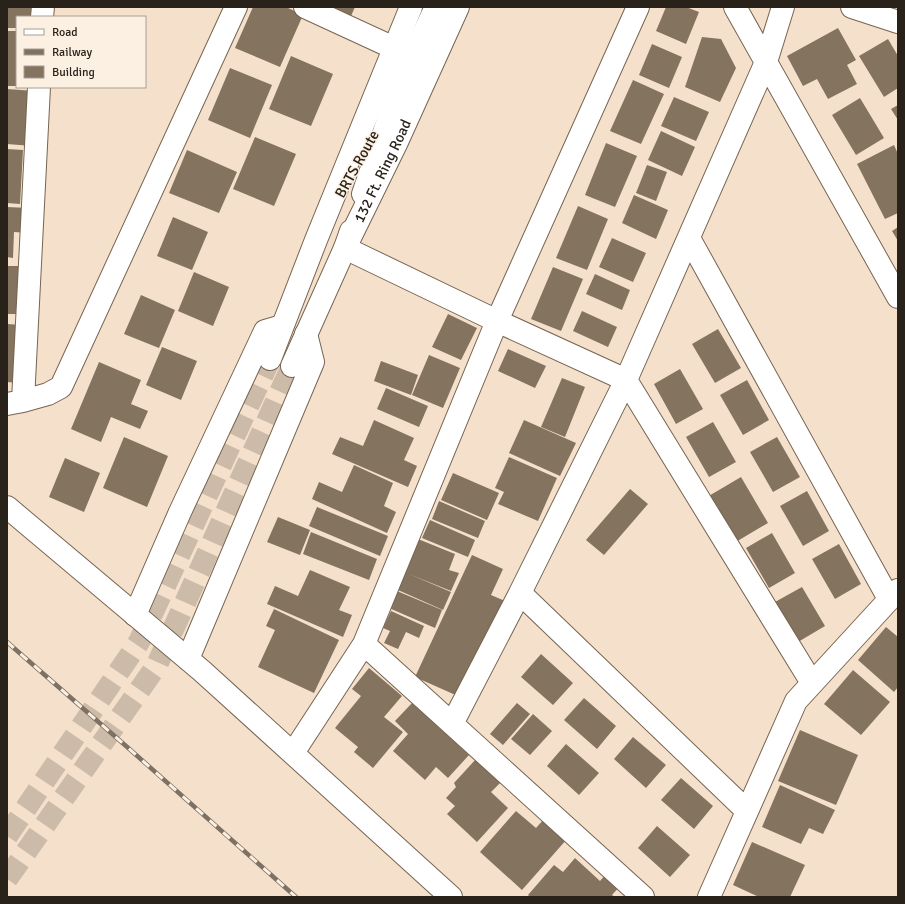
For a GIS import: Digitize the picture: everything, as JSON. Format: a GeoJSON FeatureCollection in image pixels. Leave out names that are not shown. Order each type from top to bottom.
{"type":"FeatureCollection","features":[{"type":"Feature","properties":{"kind":"street"},"geometry":{"type":"LineString","coordinates":[[38,88],[15,403],[48,394],[62,387],[236,7]]}},
{"type":"Feature","properties":{"kind":"street"},"geometry":{"type":"LineString","coordinates":[[305,7],[394,48]]}},
{"type":"Feature","properties":{"kind":"street"},"geometry":{"type":"LineString","coordinates":[[270,359],[316,240],[411,7]]}},
{"type":"Feature","properties":{"kind":"street","name":"BRTS Route"},"geometry":{"type":"LineString","coordinates":[[316,240],[399,88],[436,7]]}},
{"type":"Feature","properties":{"kind":"street","name":"132 Ft. Ring Road"},"geometry":{"type":"LineString","coordinates":[[292,366],[345,248],[396,144],[458,7]]}},
{"type":"Feature","properties":{"kind":"street"},"geometry":{"type":"LineString","coordinates":[[293,753],[364,644],[497,321],[638,7]]}},
{"type":"Feature","properties":{"kind":"street"},"geometry":{"type":"LineString","coordinates":[[735,7],[898,296]]}},
{"type":"Feature","properties":{"kind":"street"},"geometry":{"type":"LineString","coordinates":[[452,724],[520,593],[626,380],[766,62],[783,7]]}},
{"type":"Feature","properties":{"kind":"street"},"geometry":{"type":"LineString","coordinates":[[852,7],[898,22]]}},
{"type":"Feature","properties":{"kind":"street","name":"BRTS Route"},"geometry":{"type":"LineString","coordinates":[[345,248],[399,88]]}},
{"type":"Feature","properties":{"kind":"street"},"geometry":{"type":"LineString","coordinates":[[689,238],[894,594],[796,701],[709,897]]}},
{"type":"Feature","properties":{"kind":"street"},"geometry":{"type":"LineString","coordinates":[[345,248],[497,321],[626,380],[812,683]]}},
{"type":"Feature","properties":{"kind":"street"},"geometry":{"type":"LineString","coordinates":[[135,615],[180,512],[265,331],[283,326]]}},
{"type":"Feature","properties":{"kind":"street"},"geometry":{"type":"LineString","coordinates":[[188,659],[313,362],[306,334]]}},
{"type":"Feature","properties":{"kind":"street"},"geometry":{"type":"LineString","coordinates":[[7,507],[188,659],[451,897]]}},
{"type":"Feature","properties":{"kind":"street"},"geometry":{"type":"LineString","coordinates":[[520,593],[747,811]]}},
{"type":"Feature","properties":{"kind":"street"},"geometry":{"type":"LineString","coordinates":[[364,644],[643,897]]}},
{"type":"Feature","properties":{"kind":"building"},"geometry":{"type":"Polygon","coordinates":[[[7,7],[39,7],[39,16],[16,16],[16,28],[7,28],[7,7]]]}},
{"type":"Feature","properties":{"kind":"building"},"geometry":{"type":"Polygon","coordinates":[[[253,7],[286,7],[303,15],[280,67],[235,48],[253,7]]]}},
{"type":"Feature","properties":{"kind":"building"},"geometry":{"type":"Polygon","coordinates":[[[331,7],[355,7],[351,16],[331,7]]]}},
{"type":"Feature","properties":{"kind":"building"},"geometry":{"type":"Polygon","coordinates":[[[666,7],[686,7],[699,12],[686,44],[656,31],[666,7]]]}},
{"type":"Feature","properties":{"kind":"building"},"geometry":{"type":"Polygon","coordinates":[[[838,28],[856,60],[847,65],[857,84],[828,99],[817,79],[803,86],[787,56],[838,28]]]}},
{"type":"Feature","properties":{"kind":"building"},"geometry":{"type":"Polygon","coordinates":[[[7,31],[16,31],[16,86],[7,86],[7,31]]]}},
{"type":"Feature","properties":{"kind":"building"},"geometry":{"type":"Polygon","coordinates":[[[702,37],[721,39],[736,68],[720,102],[685,87],[702,37]]]}},
{"type":"Feature","properties":{"kind":"building"},"geometry":{"type":"Polygon","coordinates":[[[888,39],[898,56],[898,88],[884,97],[859,56],[888,39]]]}},
{"type":"Feature","properties":{"kind":"building"},"geometry":{"type":"Polygon","coordinates":[[[652,44],[682,57],[669,88],[639,75],[652,44]]]}},
{"type":"Feature","properties":{"kind":"building"},"geometry":{"type":"Polygon","coordinates":[[[291,56],[333,74],[311,126],[269,109],[291,56]]]}},
{"type":"Feature","properties":{"kind":"building"},"geometry":{"type":"Polygon","coordinates":[[[230,68],[272,85],[250,138],[208,120],[230,68]]]}},
{"type":"Feature","properties":{"kind":"building"},"geometry":{"type":"Polygon","coordinates":[[[633,80],[664,94],[641,144],[610,131],[633,80]]]}},
{"type":"Feature","properties":{"kind":"building"},"geometry":{"type":"Polygon","coordinates":[[[7,89],[35,91],[32,146],[7,144],[7,89]]]}},
{"type":"Feature","properties":{"kind":"building"},"geometry":{"type":"Polygon","coordinates":[[[674,97],[709,112],[696,141],[661,126],[674,97]]]}},
{"type":"Feature","properties":{"kind":"building"},"geometry":{"type":"Polygon","coordinates":[[[860,98],[884,138],[856,155],[832,115],[860,98]]]}},
{"type":"Feature","properties":{"kind":"building"},"geometry":{"type":"Polygon","coordinates":[[[898,105],[898,120],[891,109],[898,105]]]}},
{"type":"Feature","properties":{"kind":"building"},"geometry":{"type":"Polygon","coordinates":[[[661,131],[695,147],[682,176],[648,160],[661,131]]]}},
{"type":"Feature","properties":{"kind":"building"},"geometry":{"type":"Polygon","coordinates":[[[255,137],[296,154],[274,206],[233,189],[255,137]]]}},
{"type":"Feature","properties":{"kind":"building"},"geometry":{"type":"Polygon","coordinates":[[[606,143],[637,156],[615,207],[585,195],[606,143]]]}},
{"type":"Feature","properties":{"kind":"building"},"geometry":{"type":"Polygon","coordinates":[[[894,145],[898,154],[898,213],[885,219],[857,164],[894,145]]]}},
{"type":"Feature","properties":{"kind":"building"},"geometry":{"type":"Polygon","coordinates":[[[7,149],[23,150],[20,204],[7,203],[7,149]]]}},
{"type":"Feature","properties":{"kind":"building"},"geometry":{"type":"Polygon","coordinates":[[[187,150],[237,172],[219,213],[169,193],[187,150]]]}},
{"type":"Feature","properties":{"kind":"building"},"geometry":{"type":"Polygon","coordinates":[[[647,165],[667,172],[656,201],[636,193],[647,165]]]}},
{"type":"Feature","properties":{"kind":"building"},"geometry":{"type":"Polygon","coordinates":[[[634,195],[668,210],[656,239],[622,223],[634,195]]]}},
{"type":"Feature","properties":{"kind":"building"},"geometry":{"type":"Polygon","coordinates":[[[578,206],[608,219],[587,270],[556,258],[578,206]]]}},
{"type":"Feature","properties":{"kind":"building"},"geometry":{"type":"Polygon","coordinates":[[[7,207],[29,208],[29,233],[14,232],[13,258],[7,257],[7,207]]]}},
{"type":"Feature","properties":{"kind":"building"},"geometry":{"type":"Polygon","coordinates":[[[173,217],[208,232],[192,270],[157,256],[173,217]]]}},
{"type":"Feature","properties":{"kind":"building"},"geometry":{"type":"Polygon","coordinates":[[[898,227],[898,241],[892,231],[898,227]]]}},
{"type":"Feature","properties":{"kind":"building"},"geometry":{"type":"Polygon","coordinates":[[[612,238],[646,253],[633,282],[599,267],[612,238]]]}},
{"type":"Feature","properties":{"kind":"building"},"geometry":{"type":"Polygon","coordinates":[[[7,266],[22,266],[20,314],[7,314],[7,266]]]}},
{"type":"Feature","properties":{"kind":"building"},"geometry":{"type":"Polygon","coordinates":[[[553,267],[583,279],[561,331],[531,319],[553,267]]]}},
{"type":"Feature","properties":{"kind":"building"},"geometry":{"type":"Polygon","coordinates":[[[194,272],[229,287],[213,326],[178,311],[194,272]]]}},
{"type":"Feature","properties":{"kind":"building"},"geometry":{"type":"Polygon","coordinates":[[[595,274],[630,290],[622,310],[586,294],[595,274]]]}},
{"type":"Feature","properties":{"kind":"building"},"geometry":{"type":"Polygon","coordinates":[[[141,295],[175,310],[159,348],[124,334],[141,295]]]}},
{"type":"Feature","properties":{"kind":"building"},"geometry":{"type":"Polygon","coordinates":[[[582,311],[617,327],[608,347],[573,331],[582,311]]]}},
{"type":"Feature","properties":{"kind":"building"},"geometry":{"type":"Polygon","coordinates":[[[448,314],[477,328],[461,360],[432,347],[448,314]]]}},
{"type":"Feature","properties":{"kind":"building"},"geometry":{"type":"Polygon","coordinates":[[[7,324],[22,325],[19,383],[7,382],[7,324]]]}},
{"type":"Feature","properties":{"kind":"building"},"geometry":{"type":"Polygon","coordinates":[[[718,329],[741,368],[715,383],[692,344],[718,329]]]}},
{"type":"Feature","properties":{"kind":"building"},"geometry":{"type":"Polygon","coordinates":[[[162,347],[197,361],[181,400],[146,385],[162,347]]]}},
{"type":"Feature","properties":{"kind":"building"},"geometry":{"type":"Polygon","coordinates":[[[508,349],[546,366],[535,388],[498,371],[508,349]]]}},
{"type":"Feature","properties":{"kind":"building"},"geometry":{"type":"Polygon","coordinates":[[[429,355],[460,368],[443,408],[412,395],[429,355]]]}},
{"type":"Feature","properties":{"kind":"building"},"geometry":{"type":"Polygon","coordinates":[[[381,361],[418,375],[411,395],[374,381],[381,361]]]}},
{"type":"Feature","properties":{"kind":"building"},"geometry":{"type":"Polygon","coordinates":[[[99,362],[141,380],[131,404],[148,411],[140,429],[111,417],[101,442],[71,429],[99,362]]]}},
{"type":"Feature","properties":{"kind":"building"},"geometry":{"type":"Polygon","coordinates":[[[680,369],[703,409],[676,424],[654,384],[680,369]]]}},
{"type":"Feature","properties":{"kind":"building"},"geometry":{"type":"Polygon","coordinates":[[[562,378],[585,387],[565,437],[541,427],[562,378]]]}},
{"type":"Feature","properties":{"kind":"building"},"geometry":{"type":"Polygon","coordinates":[[[747,380],[769,420],[743,435],[720,395],[747,380]]]}},
{"type":"Feature","properties":{"kind":"building"},"geometry":{"type":"Polygon","coordinates":[[[386,388],[428,406],[419,427],[377,409],[386,388]]]}},
{"type":"Feature","properties":{"kind":"building"},"geometry":{"type":"Polygon","coordinates":[[[374,420],[414,438],[404,460],[417,466],[408,487],[332,454],[340,437],[363,446],[374,420]]]}},
{"type":"Feature","properties":{"kind":"building"},"geometry":{"type":"Polygon","coordinates":[[[524,420],[576,443],[560,476],[509,453],[524,420]]]}},
{"type":"Feature","properties":{"kind":"building"},"geometry":{"type":"Polygon","coordinates":[[[713,422],[736,462],[709,477],[686,437],[713,422]]]}},
{"type":"Feature","properties":{"kind":"building"},"geometry":{"type":"Polygon","coordinates":[[[124,437],[168,456],[147,507],[103,488],[124,437]]]}},
{"type":"Feature","properties":{"kind":"building"},"geometry":{"type":"Polygon","coordinates":[[[777,437],[800,477],[773,492],[750,452],[777,437]]]}},
{"type":"Feature","properties":{"kind":"building"},"geometry":{"type":"Polygon","coordinates":[[[509,457],[557,478],[538,521],[498,504],[504,492],[495,488],[509,457]]]}},
{"type":"Feature","properties":{"kind":"building"},"geometry":{"type":"Polygon","coordinates":[[[65,458],[100,473],[84,512],[49,497],[65,458]]]}},
{"type":"Feature","properties":{"kind":"building"},"geometry":{"type":"Polygon","coordinates":[[[354,465],[393,483],[384,506],[396,512],[387,533],[312,499],[319,482],[342,492],[354,465]]]}},
{"type":"Feature","properties":{"kind":"building"},"geometry":{"type":"Polygon","coordinates":[[[453,473],[499,493],[487,520],[441,500],[453,473]]]}},
{"type":"Feature","properties":{"kind":"building"},"geometry":{"type":"Polygon","coordinates":[[[741,477],[768,523],[729,546],[702,500],[741,477]]]}},
{"type":"Feature","properties":{"kind":"building"},"geometry":{"type":"Polygon","coordinates":[[[630,489],[648,504],[604,555],[586,540],[630,489]]]}},
{"type":"Feature","properties":{"kind":"building"},"geometry":{"type":"Polygon","coordinates":[[[807,491],[829,531],[803,546],[780,506],[807,491]]]}},
{"type":"Feature","properties":{"kind":"building"},"geometry":{"type":"Polygon","coordinates":[[[439,501],[485,521],[478,538],[432,519],[439,501]]]}},
{"type":"Feature","properties":{"kind":"building"},"geometry":{"type":"Polygon","coordinates":[[[317,507],[388,536],[380,556],[309,526],[317,507]]]}},
{"type":"Feature","properties":{"kind":"building"},"geometry":{"type":"Polygon","coordinates":[[[278,517],[310,530],[300,555],[267,542],[278,517]]]}},
{"type":"Feature","properties":{"kind":"building"},"geometry":{"type":"Polygon","coordinates":[[[430,520],[475,540],[468,557],[422,538],[430,520]]]}},
{"type":"Feature","properties":{"kind":"building"},"geometry":{"type":"Polygon","coordinates":[[[311,532],[377,559],[369,580],[303,554],[311,532]]]}},
{"type":"Feature","properties":{"kind":"building"},"geometry":{"type":"Polygon","coordinates":[[[772,533],[795,573],[769,588],[746,548],[772,533]]]}},
{"type":"Feature","properties":{"kind":"building"},"geometry":{"type":"Polygon","coordinates":[[[418,539],[455,554],[449,570],[459,573],[451,591],[409,574],[451,592],[443,610],[398,590],[418,539]]]}},
{"type":"Feature","properties":{"kind":"building"},"geometry":{"type":"Polygon","coordinates":[[[839,544],[861,584],[835,599],[812,559],[839,544]]]}},
{"type":"Feature","properties":{"kind":"building"},"geometry":{"type":"Polygon","coordinates":[[[472,555],[503,569],[491,595],[505,601],[460,697],[415,677],[472,555]]]}},
{"type":"Feature","properties":{"kind":"building"},"geometry":{"type":"Polygon","coordinates":[[[310,570],[350,587],[339,610],[352,615],[343,637],[267,604],[275,586],[298,596],[310,570]]]}},
{"type":"Feature","properties":{"kind":"building"},"geometry":{"type":"Polygon","coordinates":[[[802,587],[825,626],[798,642],[775,602],[802,587]]]}},
{"type":"Feature","properties":{"kind":"building"},"geometry":{"type":"Polygon","coordinates":[[[397,591],[442,610],[435,628],[389,608],[397,591]]]}},
{"type":"Feature","properties":{"kind":"building"},"geometry":{"type":"Polygon","coordinates":[[[274,609],[339,640],[314,693],[258,667],[275,630],[266,626],[274,609]]]}},
{"type":"Feature","properties":{"kind":"building"},"geometry":{"type":"Polygon","coordinates":[[[391,611],[424,626],[419,638],[406,632],[398,649],[384,643],[390,631],[383,628],[391,611]]]}},
{"type":"Feature","properties":{"kind":"building"},"geometry":{"type":"Polygon","coordinates":[[[886,627],[898,637],[898,687],[894,692],[858,660],[886,627]]]}},
{"type":"Feature","properties":{"kind":"building"},"geometry":{"type":"Polygon","coordinates":[[[541,654],[573,683],[553,705],[521,677],[541,654]]]}},
{"type":"Feature","properties":{"kind":"building"},"geometry":{"type":"Polygon","coordinates":[[[369,668],[402,696],[384,717],[403,732],[373,768],[354,752],[358,747],[335,728],[361,696],[352,689],[369,668]]]}},
{"type":"Feature","properties":{"kind":"building"},"geometry":{"type":"Polygon","coordinates":[[[853,670],[890,702],[861,735],[824,704],[853,670]]]}},
{"type":"Feature","properties":{"kind":"building"},"geometry":{"type":"Polygon","coordinates":[[[584,698],[616,726],[597,749],[564,720],[584,698]]]}},
{"type":"Feature","properties":{"kind":"building"},"geometry":{"type":"Polygon","coordinates":[[[412,703],[469,755],[448,778],[436,767],[425,780],[393,751],[408,734],[395,721],[412,703]]]}},
{"type":"Feature","properties":{"kind":"building"},"geometry":{"type":"Polygon","coordinates":[[[517,703],[530,714],[503,745],[490,734],[517,703]]]}},
{"type":"Feature","properties":{"kind":"building"},"geometry":{"type":"Polygon","coordinates":[[[533,714],[552,731],[530,755],[511,739],[533,714]]]}},
{"type":"Feature","properties":{"kind":"building"},"geometry":{"type":"Polygon","coordinates":[[[800,730],[858,755],[836,805],[778,781],[800,730]]]}},
{"type":"Feature","properties":{"kind":"building"},"geometry":{"type":"Polygon","coordinates":[[[633,737],[666,765],[646,788],[614,759],[633,737]]]}},
{"type":"Feature","properties":{"kind":"building"},"geometry":{"type":"Polygon","coordinates":[[[566,744],[599,773],[579,795],[547,766],[566,744]]]}},
{"type":"Feature","properties":{"kind":"building"},"geometry":{"type":"Polygon","coordinates":[[[476,759],[501,782],[491,792],[508,808],[477,842],[447,814],[455,806],[446,798],[456,787],[454,783],[476,759]]]}},
{"type":"Feature","properties":{"kind":"building"},"geometry":{"type":"Polygon","coordinates":[[[681,778],[713,806],[694,829],[661,800],[681,778]]]}},
{"type":"Feature","properties":{"kind":"building"},"geometry":{"type":"Polygon","coordinates":[[[780,785],[835,810],[823,834],[809,828],[801,844],[762,827],[780,785]]]}},
{"type":"Feature","properties":{"kind":"building"},"geometry":{"type":"Polygon","coordinates":[[[516,811],[536,828],[544,819],[567,839],[522,890],[480,852],[516,811]]]}},
{"type":"Feature","properties":{"kind":"building"},"geometry":{"type":"Polygon","coordinates":[[[657,826],[690,855],[670,877],[638,848],[657,826]]]}},
{"type":"Feature","properties":{"kind":"building"},"geometry":{"type":"Polygon","coordinates":[[[752,842],[805,865],[790,897],[759,897],[733,885],[752,842]]]}},
{"type":"Feature","properties":{"kind":"building"},"geometry":{"type":"Polygon","coordinates":[[[575,858],[600,881],[606,874],[620,886],[612,895],[615,897],[530,897],[528,895],[554,865],[563,872],[575,858]]]}},
{"type":"Feature","properties":{"kind":"tunnel"},"geometry":{"type":"LineString","coordinates":[[7,836],[139,642],[270,359]]}},
{"type":"Feature","properties":{"kind":"tunnel"},"geometry":{"type":"LineString","coordinates":[[7,879],[157,665],[292,366]]}},
{"type":"Feature","properties":{"kind":"railway"},"geometry":{"type":"LineString","coordinates":[[7,642],[296,897]]}}]}
